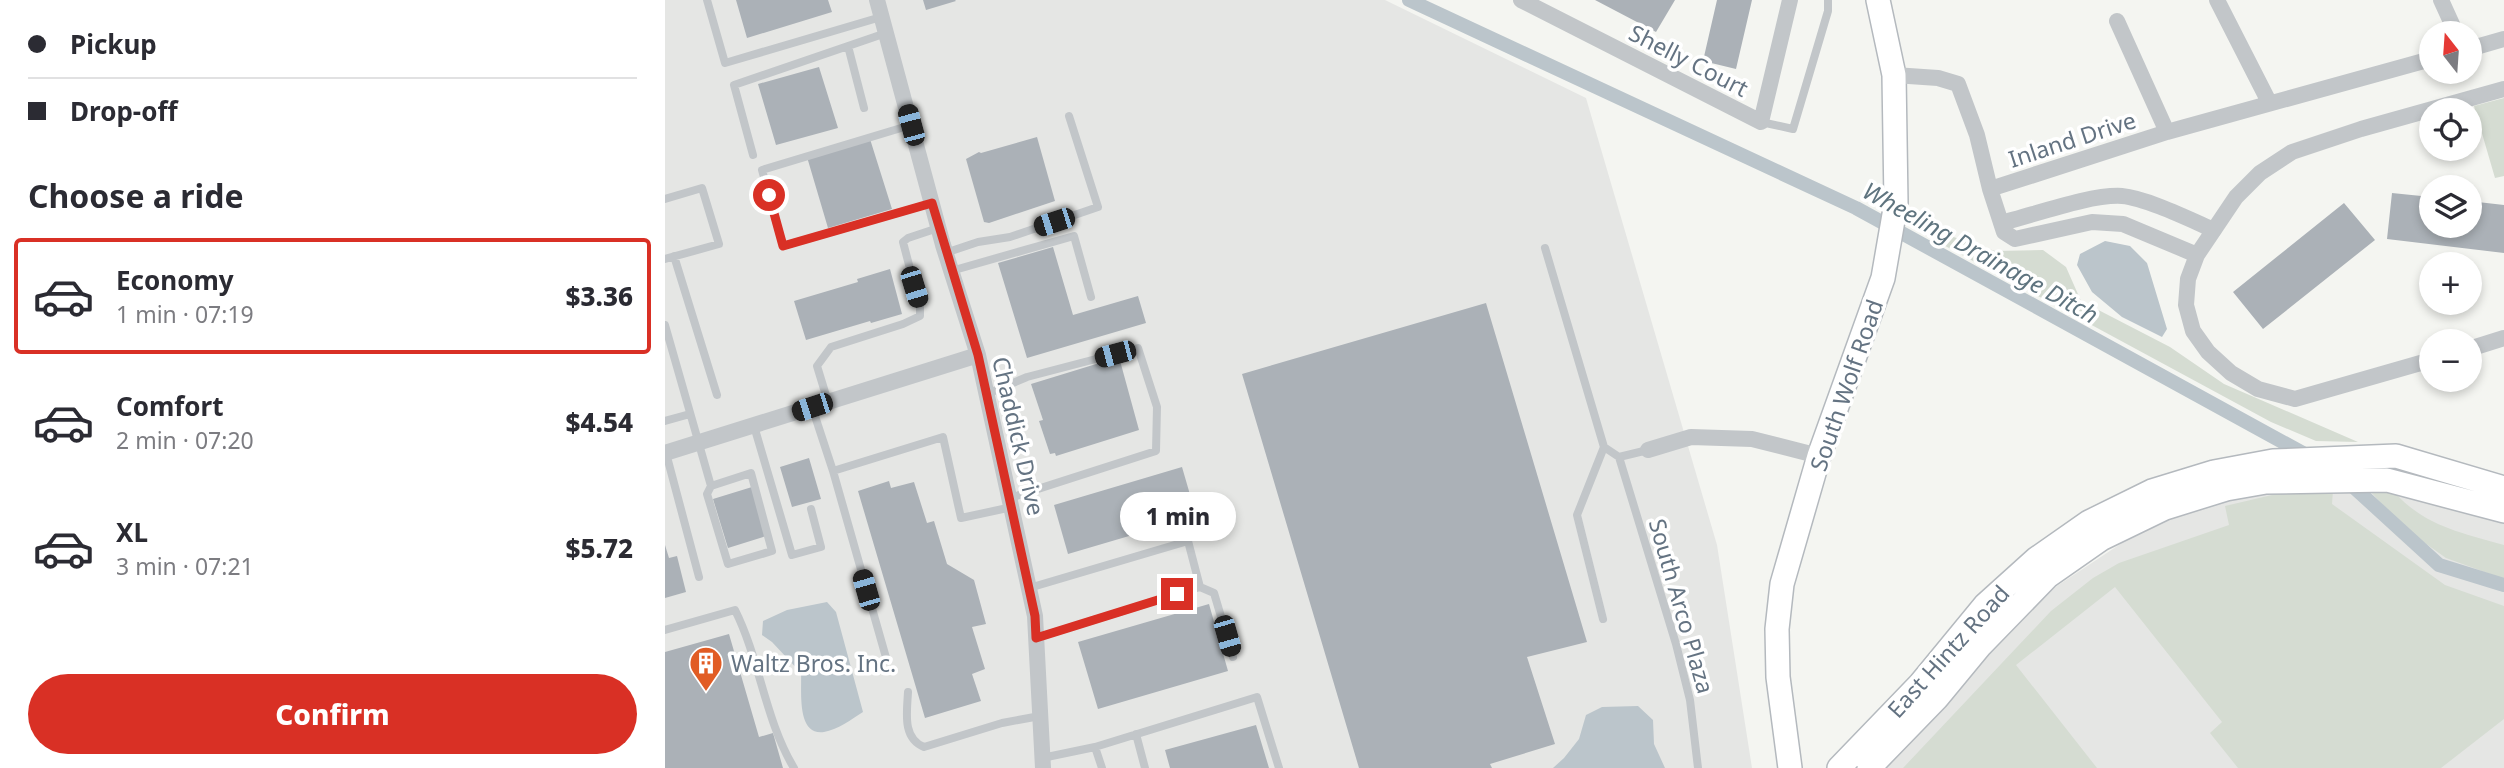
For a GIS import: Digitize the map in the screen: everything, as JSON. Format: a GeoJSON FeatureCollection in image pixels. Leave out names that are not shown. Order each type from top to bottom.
{"type":"FeatureCollection","features":[{"type":"Feature","properties":{"kind":"main road","name":"South Wolf Road"},"geometry":{"type":"LineString","coordinates":[[1790,768],[1778,677],[1777,629],[1782,584],[1819,456],[1883,278],[1896,203],[1894,75],[1878,0]]}},
{"type":"Feature","properties":{"kind":"main road","name":"East Hintz Road"},"geometry":{"type":"LineString","coordinates":[[1869,768],[2048,576],[2101,539],[2165,508],[2227,489],[2269,471],[2396,456],[2504,488]]}},
{"type":"Feature","properties":{"kind":"main road","name":"East Hintz Road"},"geometry":{"type":"LineString","coordinates":[[1839,768],[1920,684],[1985,605],[2036,559],[2089,522],[2152,491],[2214,472],[2269,471],[2387,480],[2504,511]]}},
{"type":"Feature","properties":{"kind":"street","name":"Chaddick Drive"},"geometry":{"type":"LineString","coordinates":[[877,0],[938,228],[978,355],[1011,503],[1035,616],[1043,763]]}},
{"type":"Feature","properties":{"kind":"street","name":"Shelly Court"},"geometry":{"type":"LineString","coordinates":[[1521,0],[1761,122]]}},
{"type":"Feature","properties":{"kind":"street"},"geometry":{"type":"LineString","coordinates":[[1761,122],[1790,0]]}},
{"type":"Feature","properties":{"kind":"street"},"geometry":{"type":"LineString","coordinates":[[2217,0],[2269,102]]}},
{"type":"Feature","properties":{"kind":"street"},"geometry":{"type":"LineString","coordinates":[[2441,0],[2451,21]]}},
{"type":"Feature","properties":{"kind":"street","name":"Inland Drive"},"geometry":{"type":"LineString","coordinates":[[2116,21],[2167,132]]}},
{"type":"Feature","properties":{"kind":"street"},"geometry":{"type":"LineString","coordinates":[[2482,46],[2504,40]]}},
{"type":"Feature","properties":{"kind":"street","name":"Inland Drive"},"geometry":{"type":"LineString","coordinates":[[1990,189],[2167,132],[2419,62]]}},
{"type":"Feature","properties":{"kind":"street"},"geometry":{"type":"LineString","coordinates":[[1894,75],[1938,78],[1958,83],[1977,135],[2002,227],[2015,239],[2092,222],[2123,224],[2197,255]]}},
{"type":"Feature","properties":{"kind":"street"},"geometry":{"type":"LineString","coordinates":[[2419,363],[2295,399],[2258,389],[2231,373],[2209,352],[2193,331],[2186,305],[2188,279],[2197,255],[2236,197],[2260,173],[2292,152],[2504,89]]}},
{"type":"Feature","properties":{"kind":"street"},"geometry":{"type":"LineString","coordinates":[[2002,227],[2092,199],[2123,196],[2160,207],[2214,230]]}},
{"type":"Feature","properties":{"kind":"street"},"geometry":{"type":"LineString","coordinates":[[2482,345],[2504,338]]}},
{"type":"Feature","properties":{"kind":"street"},"geometry":{"type":"LineString","coordinates":[[665,453],[978,355]]}},
{"type":"Feature","properties":{"kind":"street"},"geometry":{"type":"LineString","coordinates":[[1648,450],[1691,437],[1752,439],[1819,456]]}},
{"type":"Feature","properties":{"kind":"lane"},"geometry":{"type":"LineString","coordinates":[[707,0],[725,63],[883,25]]}},
{"type":"Feature","properties":{"kind":"lane"},"geometry":{"type":"LineString","coordinates":[[1761,122],[1793,129],[1828,11],[1828,0]]}},
{"type":"Feature","properties":{"kind":"lane"},"geometry":{"type":"LineString","coordinates":[[753,155],[734,85],[848,46],[883,25]]}},
{"type":"Feature","properties":{"kind":"lane"},"geometry":{"type":"LineString","coordinates":[[848,46],[864,108]]}},
{"type":"Feature","properties":{"kind":"lane"},"geometry":{"type":"LineString","coordinates":[[946,253],[978,242],[1010,237],[1098,207],[1069,116]]}},
{"type":"Feature","properties":{"kind":"lane"},"geometry":{"type":"LineString","coordinates":[[911,125],[762,170],[783,246],[932,203]]}},
{"type":"Feature","properties":{"kind":"lane"},"geometry":{"type":"LineString","coordinates":[[665,199],[702,188],[719,244],[665,259]]}},
{"type":"Feature","properties":{"kind":"lane"},"geometry":{"type":"LineString","coordinates":[[887,662],[833,471],[820,405],[817,366],[831,347],[920,316],[920,306],[903,242],[938,228]]}},
{"type":"Feature","properties":{"kind":"lane"},"geometry":{"type":"LineString","coordinates":[[951,271],[1074,236],[1091,297]]}},
{"type":"Feature","properties":{"kind":"lane"},"geometry":{"type":"LineString","coordinates":[[1545,248],[1604,447],[1577,515],[1603,619]]}},
{"type":"Feature","properties":{"kind":"lane"},"geometry":{"type":"LineString","coordinates":[[674,256],[717,395]]}},
{"type":"Feature","properties":{"kind":"lane"},"geometry":{"type":"LineString","coordinates":[[665,325],[711,486],[707,494],[728,564],[772,551],[751,474],[711,486]]}},
{"type":"Feature","properties":{"kind":"lane"},"geometry":{"type":"LineString","coordinates":[[833,471],[943,437],[961,518],[1156,451],[1157,407],[1138,348],[1027,377],[987,394]]}},
{"type":"Feature","properties":{"kind":"lane"},"geometry":{"type":"LineString","coordinates":[[665,421],[691,414]]}},
{"type":"Feature","properties":{"kind":"lane"},"geometry":{"type":"LineString","coordinates":[[754,426],[792,555],[821,547],[811,509]]}},
{"type":"Feature","properties":{"kind":"lane"},"geometry":{"type":"LineString","coordinates":[[1604,447],[1619,457],[1648,450]]}},
{"type":"Feature","properties":{"kind":"lane"},"geometry":{"type":"LineString","coordinates":[[665,453],[699,577]]}},
{"type":"Feature","properties":{"kind":"lane","name":"South Arco Plaza"},"geometry":{"type":"LineString","coordinates":[[1619,457],[1682,666],[1690,700],[1698,768]]}},
{"type":"Feature","properties":{"kind":"lane"},"geometry":{"type":"LineString","coordinates":[[1029,587],[1188,541],[1200,587]]}},
{"type":"Feature","properties":{"kind":"lane"},"geometry":{"type":"LineString","coordinates":[[1036,638],[1200,587],[1214,593],[1233,657]]}},
{"type":"Feature","properties":{"kind":"lane"},"geometry":{"type":"LineString","coordinates":[[665,630],[735,610],[748,636],[785,753],[795,768]]}},
{"type":"Feature","properties":{"kind":"lane"},"geometry":{"type":"LineString","coordinates":[[908,692],[906,715],[910,736],[924,747],[1002,723],[1040,716]]}},
{"type":"Feature","properties":{"kind":"lane"},"geometry":{"type":"LineString","coordinates":[[1043,763],[1257,697],[1279,768]]}},
{"type":"Feature","properties":{"kind":"lane"},"geometry":{"type":"LineString","coordinates":[[1136,734],[1146,768]]}},
{"type":"Feature","properties":{"kind":"lane"},"geometry":{"type":"LineString","coordinates":[[1095,747],[1102,768]]}},
{"type":"Feature","properties":{"kind":"shaded area"},"geometry":{"type":"Polygon","coordinates":[[[665,0],[1385,0],[1586,98],[1717,545],[1752,768],[665,768],[665,0]]]}},
{"type":"Feature","properties":{"kind":"shaded area"},"geometry":{"type":"Polygon","coordinates":[[[2504,98],[2504,176],[2495,178],[2482,133],[2482,104],[2504,98]]]}},
{"type":"Feature","properties":{"kind":"shaded area"},"geometry":{"type":"Polygon","coordinates":[[[1924,227],[1995,251],[2043,250],[2066,267],[2081,301],[2170,347],[2224,384],[2358,442],[2316,441],[2271,422],[1925,235],[1924,227]]]}},
{"type":"Feature","properties":{"kind":"shaded area"},"geometry":{"type":"Polygon","coordinates":[[[2105,241],[2130,246],[2147,263],[2167,329],[2162,337],[2122,317],[2092,292],[2077,265],[2080,254],[2105,241]]]}},
{"type":"Feature","properties":{"kind":"shaded area"},"geometry":{"type":"Polygon","coordinates":[[[2384,487],[2504,517],[2504,768],[1881,768],[2012,626],[2054,588],[2140,531],[2173,516],[2250,493],[2348,489],[2389,493],[2384,487]]]}},
{"type":"Feature","properties":{"kind":"shaded area"},"geometry":{"type":"Polygon","coordinates":[[[2333,490],[2332,504],[2445,585],[2504,606],[2504,719],[2441,768],[2238,768],[2210,733],[2222,722],[2115,587],[2016,665],[2097,768],[1903,768],[2051,611],[2093,578],[2119,563],[2229,525],[2225,506],[2289,491],[2333,490]]]}},
{"type":"Feature","properties":{"kind":"shaded area"},"geometry":{"type":"Polygon","coordinates":[[[2370,491],[2396,494],[2433,521],[2504,545],[2504,579],[2446,558],[2404,528],[2370,491]]]}},
{"type":"Feature","properties":{"kind":"shaded area"},"geometry":{"type":"Polygon","coordinates":[[[827,602],[836,612],[863,712],[839,727],[824,732],[815,731],[805,720],[801,700],[801,673],[762,635],[763,621],[787,610],[827,602]]]}},
{"type":"Feature","properties":{"kind":"shaded area"},"geometry":{"type":"Polygon","coordinates":[[[1638,706],[1653,720],[1654,744],[1665,768],[1553,768],[1579,739],[1586,715],[1602,707],[1638,706]]]}},
{"type":"Feature","properties":{"kind":"building"},"geometry":{"type":"Polygon","coordinates":[[[736,0],[828,0],[832,12],[747,38],[736,0]]]}},
{"type":"Feature","properties":{"kind":"building"},"geometry":{"type":"Polygon","coordinates":[[[923,0],[955,0],[956,1],[926,10],[923,0]]]}},
{"type":"Feature","properties":{"kind":"building"},"geometry":{"type":"Polygon","coordinates":[[[1595,0],[1675,0],[1656,32],[1595,0]]]}},
{"type":"Feature","properties":{"kind":"building"},"geometry":{"type":"Polygon","coordinates":[[[1717,0],[1752,0],[1736,69],[1703,61],[1717,0]]]}},
{"type":"Feature","properties":{"kind":"building"},"geometry":{"type":"Polygon","coordinates":[[[819,67],[838,128],[776,145],[758,84],[819,67]]]}},
{"type":"Feature","properties":{"kind":"building"},"geometry":{"type":"Polygon","coordinates":[[[1037,137],[1055,201],[989,223],[984,222],[966,159],[979,152],[1037,137]]]}},
{"type":"Feature","properties":{"kind":"building"},"geometry":{"type":"Polygon","coordinates":[[[870,139],[892,209],[828,228],[807,157],[870,139]]]}},
{"type":"Feature","properties":{"kind":"building"},"geometry":{"type":"Polygon","coordinates":[[[2392,193],[2419,196],[2419,238],[2482,238],[2482,202],[2504,205],[2504,253],[2387,239],[2392,193]]]}},
{"type":"Feature","properties":{"kind":"building"},"geometry":{"type":"Polygon","coordinates":[[[2344,203],[2375,240],[2263,329],[2233,292],[2344,203]]]}},
{"type":"Feature","properties":{"kind":"building"},"geometry":{"type":"Polygon","coordinates":[[[1053,247],[1073,315],[1138,296],[1146,323],[1027,358],[998,263],[1053,247]]]}},
{"type":"Feature","properties":{"kind":"building"},"geometry":{"type":"Polygon","coordinates":[[[890,269],[902,314],[806,340],[794,301],[858,282],[857,279],[890,269]]]}},
{"type":"Feature","properties":{"kind":"building"},"geometry":{"type":"Polygon","coordinates":[[[1486,303],[1587,642],[1527,657],[1555,744],[1490,764],[1492,768],[1359,768],[1242,374],[1486,303]]]}},
{"type":"Feature","properties":{"kind":"building"},"geometry":{"type":"Polygon","coordinates":[[[1119,357],[1139,430],[1056,456],[1055,453],[1050,454],[1039,421],[1043,420],[1031,384],[1119,357]]]}},
{"type":"Feature","properties":{"kind":"building"},"geometry":{"type":"Polygon","coordinates":[[[809,458],[821,499],[792,507],[780,467],[809,458]]]}},
{"type":"Feature","properties":{"kind":"building"},"geometry":{"type":"Polygon","coordinates":[[[1182,467],[1200,529],[1184,533],[1180,521],[1068,554],[1054,505],[1182,467]]]}},
{"type":"Feature","properties":{"kind":"building"},"geometry":{"type":"Polygon","coordinates":[[[889,481],[891,488],[914,482],[927,523],[934,521],[947,564],[974,580],[986,624],[972,627],[985,669],[972,674],[981,701],[925,718],[858,491],[889,481]]]}},
{"type":"Feature","properties":{"kind":"building"},"geometry":{"type":"Polygon","coordinates":[[[752,487],[766,536],[728,548],[713,499],[752,487]]]}},
{"type":"Feature","properties":{"kind":"building"},"geometry":{"type":"Polygon","coordinates":[[[665,545],[669,558],[677,556],[686,592],[665,598],[665,545]]]}},
{"type":"Feature","properties":{"kind":"building"},"geometry":{"type":"Polygon","coordinates":[[[1209,604],[1228,671],[1098,709],[1078,642],[1209,604]]]}},
{"type":"Feature","properties":{"kind":"building","name":"Waltz Bros. Inc."},"geometry":{"type":"Polygon","coordinates":[[[729,634],[759,737],[773,733],[783,768],[665,768],[665,652],[729,634]]]}},
{"type":"Feature","properties":{"kind":"building"},"geometry":{"type":"Polygon","coordinates":[[[1256,725],[1269,768],[1170,768],[1165,750],[1256,725]]]}},
{"type":"Feature","properties":{"kind":"waterway","name":"Wheeling Drainage Ditch"},"geometry":{"type":"LineString","coordinates":[[1409,0],[1856,208],[2310,457]]}},
{"type":"Feature","properties":{"kind":"waterway","name":"Wheeling Drainage Ditch"},"geometry":{"type":"LineString","coordinates":[[2347,481],[2439,565],[2504,585]]}},
{"type":"Feature","properties":{"kind":"place","name":"Waltz Bros. Inc."},"geometry":{"type":"Point","coordinates":[706,693]}},
{"type":"Feature","properties":{"kind":"route"},"geometry":{"type":"LineString","coordinates":[[769,195],[783,246],[932,203],[978,355],[1035,616],[1036,638],[1177,594]]}}]}
